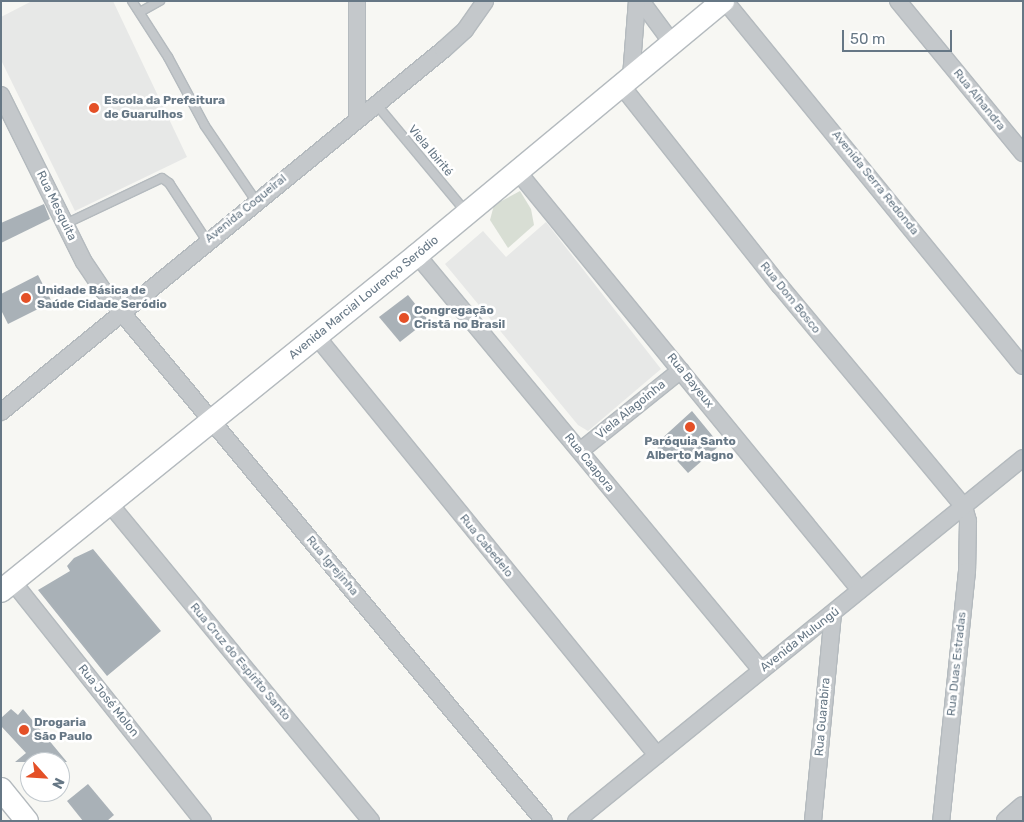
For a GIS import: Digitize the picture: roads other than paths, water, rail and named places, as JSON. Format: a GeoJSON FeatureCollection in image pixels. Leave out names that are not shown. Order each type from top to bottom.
{"type":"FeatureCollection","features":[{"type":"Feature","properties":{"kind":"main road","name":"Avenida Marcial Lourenço Seródio"},"geometry":{"type":"LineString","coordinates":[[7,587],[317,337],[724,1]]}},
{"type":"Feature","properties":{"kind":"main road"},"geometry":{"type":"LineString","coordinates":[[5,800],[27,821]]}},
{"type":"Feature","properties":{"kind":"street"},"geometry":{"type":"LineString","coordinates":[[357,1],[357,119]]}},
{"type":"Feature","properties":{"kind":"street","name":"Avenida Coqueiral"},"geometry":{"type":"LineString","coordinates":[[1,412],[120,312],[465,30],[485,1]]}},
{"type":"Feature","properties":{"kind":"street"},"geometry":{"type":"LineString","coordinates":[[626,81],[637,1]]}},
{"type":"Feature","properties":{"kind":"street"},"geometry":{"type":"LineString","coordinates":[[641,1],[672,44]]}},
{"type":"Feature","properties":{"kind":"street","name":"Avenida Serra Redonda"},"geometry":{"type":"LineString","coordinates":[[724,1],[1023,366]]}},
{"type":"Feature","properties":{"kind":"street","name":"Rua Alhandra"},"geometry":{"type":"LineString","coordinates":[[898,1],[1023,153]]}},
{"type":"Feature","properties":{"kind":"street","name":"Rua Dom Bosco"},"geometry":{"type":"LineString","coordinates":[[626,81],[780,286],[964,507]]}},
{"type":"Feature","properties":{"kind":"street","name":"Rua Mesquita"},"geometry":{"type":"LineString","coordinates":[[1,95],[84,262],[120,312]]}},
{"type":"Feature","properties":{"kind":"street","name":"Rua Bayeux"},"geometry":{"type":"LineString","coordinates":[[518,172],[860,590]]}},
{"type":"Feature","properties":{"kind":"street","name":"Rua Caapora"},"geometry":{"type":"LineString","coordinates":[[417,255],[761,670]]}},
{"type":"Feature","properties":{"kind":"street","name":"Rua Igrejinha"},"geometry":{"type":"LineString","coordinates":[[120,312],[544,821]]}},
{"type":"Feature","properties":{"kind":"street","name":"Rua Cabedelo"},"geometry":{"type":"LineString","coordinates":[[317,337],[658,755]]}},
{"type":"Feature","properties":{"kind":"street","name":"Viela Alagoinha"},"geometry":{"type":"LineString","coordinates":[[580,451],[681,370]]}},
{"type":"Feature","properties":{"kind":"street","name":"Avenida Mulungú"},"geometry":{"type":"LineString","coordinates":[[576,821],[1023,458]]}},
{"type":"Feature","properties":{"kind":"street","name":"Rua Cruz do Espírito Santo"},"geometry":{"type":"LineString","coordinates":[[109,503],[371,821]]}},
{"type":"Feature","properties":{"kind":"street","name":"Rua Duas Estradas"},"geometry":{"type":"LineString","coordinates":[[941,821],[967,571],[968,522],[964,507]]}},
{"type":"Feature","properties":{"kind":"street","name":"Rua José Molon"},"geometry":{"type":"LineString","coordinates":[[7,587],[203,821]]}},
{"type":"Feature","properties":{"kind":"street","name":"Rua Guarabira"},"geometry":{"type":"LineString","coordinates":[[814,815],[833,614]]}},
{"type":"Feature","properties":{"kind":"street"},"geometry":{"type":"LineString","coordinates":[[1007,821],[1023,807]]}},
{"type":"Feature","properties":{"kind":"street"},"geometry":{"type":"LineString","coordinates":[[800,821],[814,815]]}},
{"type":"Feature","properties":{"kind":"lane"},"geometry":{"type":"LineString","coordinates":[[132,1],[168,57],[201,119],[256,202]]}},
{"type":"Feature","properties":{"kind":"lane"},"geometry":{"type":"LineString","coordinates":[[140,12],[160,1]]}},
{"type":"Feature","properties":{"kind":"lane","name":"Viela Ibirité"},"geometry":{"type":"LineString","coordinates":[[376,104],[467,212]]}},
{"type":"Feature","properties":{"kind":"lane"},"geometry":{"type":"LineString","coordinates":[[65,224],[162,178],[169,183],[207,241]]}},
{"type":"Feature","properties":{"kind":"place","name":"Escola da Prefeitura de Guarulhos"},"geometry":{"type":"Point","coordinates":[94,108]}},
{"type":"Feature","properties":{"kind":"place","name":"Unidade Básica de Saúde Cidade Seródio"},"geometry":{"type":"Point","coordinates":[26,298]}},
{"type":"Feature","properties":{"kind":"place","name":"Congregação Cristã no Brasil"},"geometry":{"type":"Point","coordinates":[404,318]}},
{"type":"Feature","properties":{"kind":"place","name":"Paróquia Santo Alberto Magno"},"geometry":{"type":"Point","coordinates":[690,427]}},
{"type":"Feature","properties":{"kind":"place","name":"Drogaria São Paulo"},"geometry":{"type":"Point","coordinates":[24,730]}}]}
